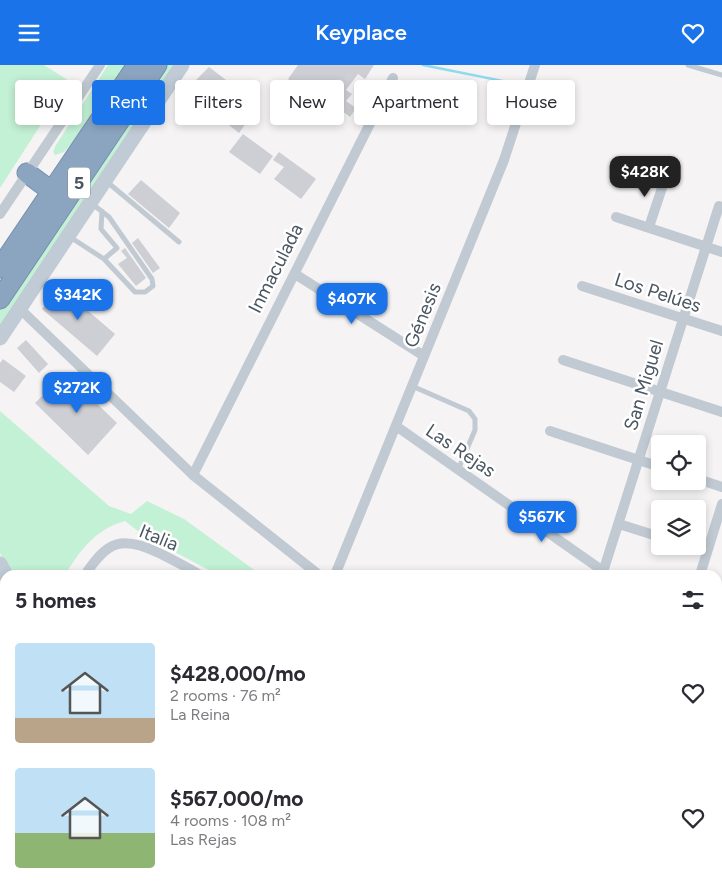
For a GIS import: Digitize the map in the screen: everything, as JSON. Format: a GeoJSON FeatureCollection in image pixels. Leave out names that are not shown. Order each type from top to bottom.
{"type":"FeatureCollection","features":[{"type":"Feature","properties":{"kind":"highway","name":"5"},"geometry":{"type":"LineString","coordinates":[[0,268],[50,190],[137,65]]}},
{"type":"Feature","properties":{"kind":"highway","name":"5"},"geometry":{"type":"LineString","coordinates":[[0,299],[157,65]]}},
{"type":"Feature","properties":{"kind":"highway"},"geometry":{"type":"LineString","coordinates":[[27,173],[50,190]]}},
{"type":"Feature","properties":{"kind":"street"},"geometry":{"type":"LineString","coordinates":[[1,212],[100,65]]}},
{"type":"Feature","properties":{"kind":"street"},"geometry":{"type":"LineString","coordinates":[[0,337],[182,65]]}},
{"type":"Feature","properties":{"kind":"street","name":"Génesis"},"geometry":{"type":"LineString","coordinates":[[337,570],[504,160],[534,65]]}},
{"type":"Feature","properties":{"kind":"street","name":"Inmaculada"},"geometry":{"type":"LineString","coordinates":[[193,475],[393,78]]}},
{"type":"Feature","properties":{"kind":"street"},"geometry":{"type":"LineString","coordinates":[[649,227],[666,176]]}},
{"type":"Feature","properties":{"kind":"street","name":"San Miguel"},"geometry":{"type":"LineString","coordinates":[[604,570],[658,391],[719,206]]}},
{"type":"Feature","properties":{"kind":"street"},"geometry":{"type":"LineString","coordinates":[[616,217],[722,252]]}},
{"type":"Feature","properties":{"kind":"street"},"geometry":{"type":"LineString","coordinates":[[295,274],[424,356]]}},
{"type":"Feature","properties":{"kind":"street","name":"Los Pelúes"},"geometry":{"type":"LineString","coordinates":[[582,286],[722,331]]}},
{"type":"Feature","properties":{"kind":"street"},"geometry":{"type":"LineString","coordinates":[[19,308],[193,475],[314,570]]}},
{"type":"Feature","properties":{"kind":"street"},"geometry":{"type":"LineString","coordinates":[[563,360],[722,412]]}},
{"type":"Feature","properties":{"kind":"street","name":"Las Rejas"},"geometry":{"type":"LineString","coordinates":[[396,426],[599,570]]}},
{"type":"Feature","properties":{"kind":"street"},"geometry":{"type":"LineString","coordinates":[[550,431],[651,464]]}},
{"type":"Feature","properties":{"kind":"street"},"geometry":{"type":"LineString","coordinates":[[706,482],[722,487]]}},
{"type":"Feature","properties":{"kind":"street"},"geometry":{"type":"LineString","coordinates":[[702,570],[722,504]]}},
{"type":"Feature","properties":{"kind":"street"},"geometry":{"type":"LineString","coordinates":[[619,524],[651,534]]}},
{"type":"Feature","properties":{"kind":"street","name":"Italia"},"geometry":{"type":"LineString","coordinates":[[89,570],[103,551],[125,542],[141,544],[190,570]]}},
{"type":"Feature","properties":{"kind":"lane"},"geometry":{"type":"LineString","coordinates":[[688,65],[722,75]]}},
{"type":"Feature","properties":{"kind":"lane"},"geometry":{"type":"LineString","coordinates":[[104,180],[179,242]]}},
{"type":"Feature","properties":{"kind":"lane"},"geometry":{"type":"LineString","coordinates":[[68,236],[104,259],[135,292],[145,292],[153,287],[152,279],[109,217],[90,202]]}},
{"type":"Feature","properties":{"kind":"lane"},"geometry":{"type":"LineString","coordinates":[[102,211],[101,229],[117,248],[104,259]]}},
{"type":"Feature","properties":{"kind":"lane"},"geometry":{"type":"LineString","coordinates":[[412,386],[469,411],[475,419],[476,430],[458,470]]}},
{"type":"Feature","properties":{"kind":"green space"},"geometry":{"type":"Polygon","coordinates":[[[0,65],[44,65],[67,80],[15,80],[15,125],[41,125],[0,188],[0,65]]]}},
{"type":"Feature","properties":{"kind":"green space"},"geometry":{"type":"Polygon","coordinates":[[[108,65],[125,65],[115,80],[98,80],[108,65]]]}},
{"type":"Feature","properties":{"kind":"green space"},"geometry":{"type":"Polygon","coordinates":[[[165,65],[177,65],[165,83],[165,80],[155,80],[165,65]]]}},
{"type":"Feature","properties":{"kind":"green space"},"geometry":{"type":"Polygon","coordinates":[[[92,90],[92,114],[74,141],[64,152],[55,155],[53,152],[56,145],[69,125],[82,125],[82,105],[92,90]]]}},
{"type":"Feature","properties":{"kind":"green space"},"geometry":{"type":"Polygon","coordinates":[[[124,125],[137,125],[0,328],[0,308],[124,125]]]}},
{"type":"Feature","properties":{"kind":"green space"},"geometry":{"type":"Polygon","coordinates":[[[0,411],[109,506],[131,514],[147,501],[184,519],[254,570],[209,570],[143,535],[125,521],[97,535],[83,549],[68,570],[8,570],[0,553],[0,411]]]}},
{"type":"Feature","properties":{"kind":"building"},"geometry":{"type":"Polygon","coordinates":[[[298,65],[374,65],[365,79],[358,74],[346,90],[352,94],[346,101],[354,107],[354,111],[350,117],[344,112],[344,80],[288,79],[298,65]]]}},
{"type":"Feature","properties":{"kind":"building"},"geometry":{"type":"Polygon","coordinates":[[[209,67],[226,80],[196,80],[209,67]]]}},
{"type":"Feature","properties":{"kind":"building"},"geometry":{"type":"Polygon","coordinates":[[[229,125],[245,125],[239,133],[229,125]]]}},
{"type":"Feature","properties":{"kind":"building"},"geometry":{"type":"Polygon","coordinates":[[[243,134],[273,156],[260,174],[229,152],[243,134]]]}},
{"type":"Feature","properties":{"kind":"building"},"geometry":{"type":"Polygon","coordinates":[[[279,152],[316,179],[301,199],[274,179],[284,167],[273,160],[279,152]]]}},
{"type":"Feature","properties":{"kind":"building"},"geometry":{"type":"Polygon","coordinates":[[[141,180],[180,213],[169,228],[128,194],[141,180]]]}},
{"type":"Feature","properties":{"kind":"building"},"geometry":{"type":"Polygon","coordinates":[[[138,238],[160,268],[153,273],[132,243],[138,238]]]}},
{"type":"Feature","properties":{"kind":"building"},"geometry":{"type":"Polygon","coordinates":[[[125,248],[146,278],[136,286],[118,264],[127,258],[121,251],[125,248]]]}},
{"type":"Feature","properties":{"kind":"building"},"geometry":{"type":"Polygon","coordinates":[[[60,287],[115,334],[97,356],[42,309],[60,287]]]}},
{"type":"Feature","properties":{"kind":"building"},"geometry":{"type":"Polygon","coordinates":[[[26,340],[48,364],[39,373],[17,348],[26,340]]]}},
{"type":"Feature","properties":{"kind":"building"},"geometry":{"type":"Polygon","coordinates":[[[3,359],[26,376],[14,392],[0,382],[0,363],[3,359]]]}},
{"type":"Feature","properties":{"kind":"building"},"geometry":{"type":"Polygon","coordinates":[[[64,372],[117,423],[88,455],[35,403],[47,391],[59,399],[61,397],[51,386],[64,372]]]}},
{"type":"Feature","properties":{"kind":"waterway"},"geometry":{"type":"LineString","coordinates":[[423,65],[498,80]]}}]}
